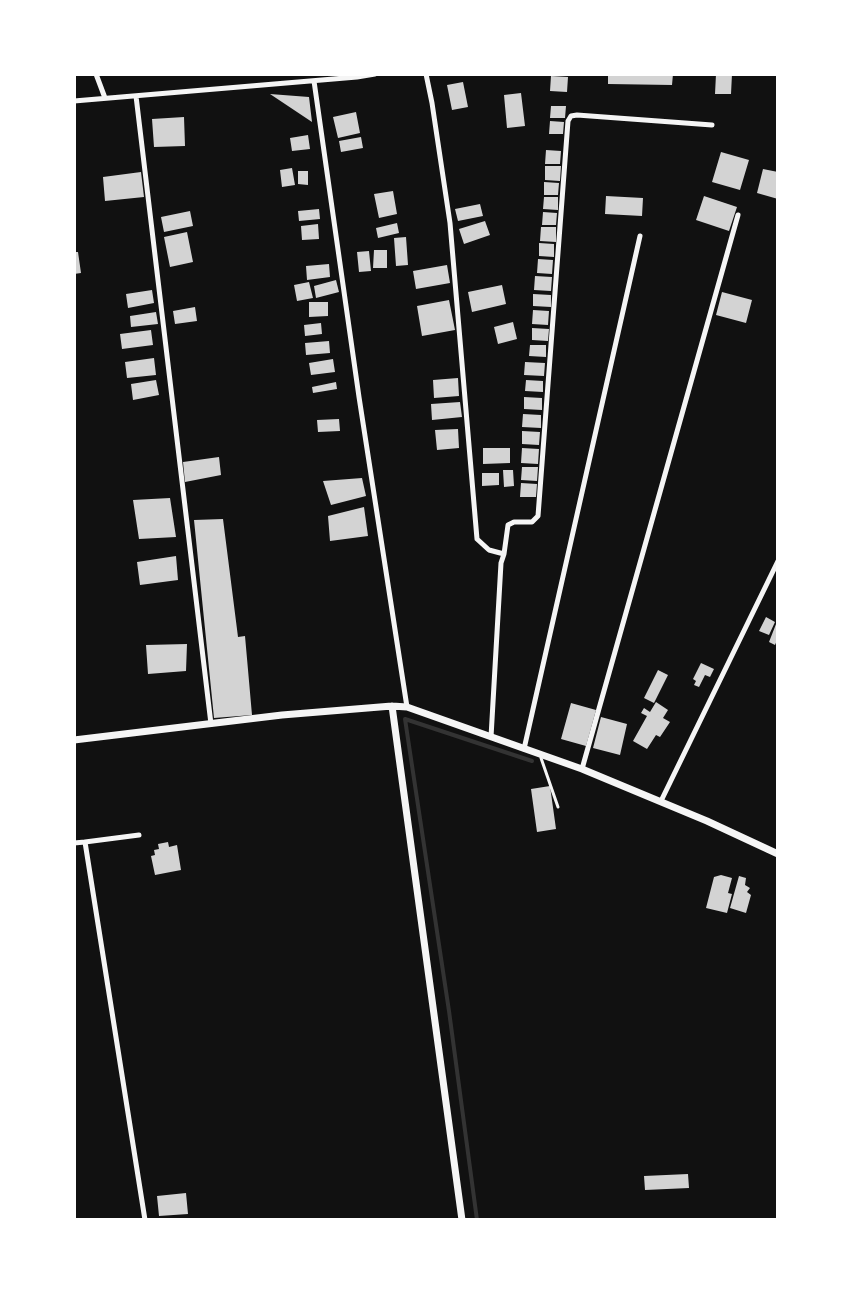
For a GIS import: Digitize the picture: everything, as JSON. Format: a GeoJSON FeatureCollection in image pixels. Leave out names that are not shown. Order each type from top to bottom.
{"type":"FeatureCollection","features":[{"type":"Feature","properties":{"kind":"street"},"geometry":{"type":"LineString","coordinates":[[96,74],[105,98]]}},
{"type":"Feature","properties":{"kind":"street"},"geometry":{"type":"LineString","coordinates":[[74,101],[375,74]]}},
{"type":"Feature","properties":{"kind":"street"},"geometry":{"type":"LineString","coordinates":[[426,74],[450,223],[477,539],[489,550],[504,554]]}},
{"type":"Feature","properties":{"kind":"street"},"geometry":{"type":"LineString","coordinates":[[314,81],[407,707]]}},
{"type":"Feature","properties":{"kind":"street"},"geometry":{"type":"LineString","coordinates":[[136,96],[211,724]]}},
{"type":"Feature","properties":{"kind":"street"},"geometry":{"type":"LineString","coordinates":[[491,737],[501,563],[508,525],[532,522],[538,516],[568,121],[571,116],[577,115],[712,125]]}},
{"type":"Feature","properties":{"kind":"street"},"geometry":{"type":"LineString","coordinates":[[582,769],[738,215]]}},
{"type":"Feature","properties":{"kind":"street"},"geometry":{"type":"LineString","coordinates":[[524,749],[640,236]]}},
{"type":"Feature","properties":{"kind":"street"},"geometry":{"type":"LineString","coordinates":[[661,801],[778,561]]}},
{"type":"Feature","properties":{"kind":"street"},"geometry":{"type":"LineString","coordinates":[[392,706],[462,1220]]}},
{"type":"Feature","properties":{"kind":"street"},"geometry":{"type":"LineString","coordinates":[[74,740],[282,715],[407,707],[582,769],[778,854]]}},
{"type":"Feature","properties":{"kind":"street"},"geometry":{"type":"LineString","coordinates":[[74,843],[139,835]]}},
{"type":"Feature","properties":{"kind":"street"},"geometry":{"type":"LineString","coordinates":[[85,842],[145,1220]]}},
{"type":"Feature","properties":{"kind":"lane"},"geometry":{"type":"LineString","coordinates":[[541,756],[558,807]]}},
{"type":"Feature","properties":{"kind":"building"},"geometry":{"type":"Polygon","coordinates":[[[608,74],[673,74],[672,85],[608,84],[608,74]]]}},
{"type":"Feature","properties":{"kind":"building"},"geometry":{"type":"Polygon","coordinates":[[[716,74],[732,74],[731,94],[715,94],[716,74]]]}},
{"type":"Feature","properties":{"kind":"building"},"geometry":{"type":"Polygon","coordinates":[[[551,76],[568,77],[567,92],[550,91],[551,76]]]}},
{"type":"Feature","properties":{"kind":"building"},"geometry":{"type":"Polygon","coordinates":[[[463,82],[468,107],[452,110],[447,85],[463,82]]]}},
{"type":"Feature","properties":{"kind":"building"},"geometry":{"type":"Polygon","coordinates":[[[521,93],[525,126],[507,128],[504,95],[521,93]]]}},
{"type":"Feature","properties":{"kind":"building"},"geometry":{"type":"Polygon","coordinates":[[[270,94],[309,97],[312,122],[270,94]]]}},
{"type":"Feature","properties":{"kind":"building"},"geometry":{"type":"Polygon","coordinates":[[[551,106],[566,106],[565,118],[550,118],[551,106]]]}},
{"type":"Feature","properties":{"kind":"building"},"geometry":{"type":"Polygon","coordinates":[[[356,112],[360,133],[338,138],[333,117],[356,112]]]}},
{"type":"Feature","properties":{"kind":"building"},"geometry":{"type":"Polygon","coordinates":[[[184,117],[185,146],[154,147],[152,119],[184,117]]]}},
{"type":"Feature","properties":{"kind":"building"},"geometry":{"type":"Polygon","coordinates":[[[550,121],[564,122],[563,134],[549,134],[550,121]]]}},
{"type":"Feature","properties":{"kind":"building"},"geometry":{"type":"Polygon","coordinates":[[[308,135],[310,149],[292,151],[290,138],[308,135]]]}},
{"type":"Feature","properties":{"kind":"building"},"geometry":{"type":"Polygon","coordinates":[[[361,137],[363,148],[341,152],[339,141],[361,137]]]}},
{"type":"Feature","properties":{"kind":"building"},"geometry":{"type":"Polygon","coordinates":[[[546,150],[561,151],[560,164],[545,164],[546,150]]]}},
{"type":"Feature","properties":{"kind":"building"},"geometry":{"type":"Polygon","coordinates":[[[721,152],[749,160],[740,190],[712,182],[721,152]]]}},
{"type":"Feature","properties":{"kind":"building"},"geometry":{"type":"Polygon","coordinates":[[[545,166],[561,166],[560,181],[545,180],[545,166]]]}},
{"type":"Feature","properties":{"kind":"building"},"geometry":{"type":"Polygon","coordinates":[[[292,168],[295,185],[282,187],[280,170],[292,168]]]}},
{"type":"Feature","properties":{"kind":"building"},"geometry":{"type":"Polygon","coordinates":[[[763,169],[778,172],[778,199],[757,193],[763,169]]]}},
{"type":"Feature","properties":{"kind":"building"},"geometry":{"type":"Polygon","coordinates":[[[298,171],[308,171],[308,185],[298,184],[298,171]]]}},
{"type":"Feature","properties":{"kind":"building"},"geometry":{"type":"Polygon","coordinates":[[[141,172],[144,197],[105,201],[103,177],[141,172]]]}},
{"type":"Feature","properties":{"kind":"building"},"geometry":{"type":"Polygon","coordinates":[[[544,182],[559,183],[558,195],[544,195],[544,182]]]}},
{"type":"Feature","properties":{"kind":"building"},"geometry":{"type":"Polygon","coordinates":[[[393,191],[397,214],[379,218],[374,194],[393,191]]]}},
{"type":"Feature","properties":{"kind":"building"},"geometry":{"type":"Polygon","coordinates":[[[606,196],[643,198],[642,216],[605,214],[606,196]]]}},
{"type":"Feature","properties":{"kind":"building"},"geometry":{"type":"Polygon","coordinates":[[[704,196],[737,207],[729,231],[696,220],[704,196]]]}},
{"type":"Feature","properties":{"kind":"building"},"geometry":{"type":"Polygon","coordinates":[[[544,197],[558,197],[558,210],[543,209],[544,197]]]}},
{"type":"Feature","properties":{"kind":"building"},"geometry":{"type":"Polygon","coordinates":[[[480,204],[483,216],[458,221],[455,209],[480,204]]]}},
{"type":"Feature","properties":{"kind":"building"},"geometry":{"type":"Polygon","coordinates":[[[319,209],[320,219],[299,221],[298,211],[319,209]]]}},
{"type":"Feature","properties":{"kind":"building"},"geometry":{"type":"Polygon","coordinates":[[[190,211],[193,226],[164,232],[161,217],[190,211]]]}},
{"type":"Feature","properties":{"kind":"building"},"geometry":{"type":"Polygon","coordinates":[[[543,212],[557,213],[556,225],[542,225],[543,212]]]}},
{"type":"Feature","properties":{"kind":"building"},"geometry":{"type":"Polygon","coordinates":[[[485,221],[490,235],[464,244],[459,229],[485,221]]]}},
{"type":"Feature","properties":{"kind":"building"},"geometry":{"type":"Polygon","coordinates":[[[397,223],[399,233],[378,238],[376,228],[397,223]]]}},
{"type":"Feature","properties":{"kind":"building"},"geometry":{"type":"Polygon","coordinates":[[[318,224],[319,239],[302,240],[301,226],[318,224]]]}},
{"type":"Feature","properties":{"kind":"building"},"geometry":{"type":"Polygon","coordinates":[[[541,227],[556,227],[556,242],[540,241],[541,227]]]}},
{"type":"Feature","properties":{"kind":"building"},"geometry":{"type":"Polygon","coordinates":[[[187,232],[193,262],[170,267],[164,237],[187,232]]]}},
{"type":"Feature","properties":{"kind":"building"},"geometry":{"type":"Polygon","coordinates":[[[406,237],[408,265],[396,266],[394,238],[406,237]]]}},
{"type":"Feature","properties":{"kind":"building"},"geometry":{"type":"Polygon","coordinates":[[[539,243],[554,244],[554,257],[539,256],[539,243]]]}},
{"type":"Feature","properties":{"kind":"building"},"geometry":{"type":"Polygon","coordinates":[[[374,250],[387,250],[387,268],[373,268],[374,250]]]}},
{"type":"Feature","properties":{"kind":"building"},"geometry":{"type":"Polygon","coordinates":[[[369,251],[371,271],[359,272],[357,252],[369,251]]]}},
{"type":"Feature","properties":{"kind":"building"},"geometry":{"type":"Polygon","coordinates":[[[74,252],[78,252],[81,273],[74,274],[74,252]]]}},
{"type":"Feature","properties":{"kind":"building"},"geometry":{"type":"Polygon","coordinates":[[[538,259],[553,260],[552,274],[537,273],[538,259]]]}},
{"type":"Feature","properties":{"kind":"building"},"geometry":{"type":"Polygon","coordinates":[[[329,264],[330,277],[307,280],[306,266],[329,264]]]}},
{"type":"Feature","properties":{"kind":"building"},"geometry":{"type":"Polygon","coordinates":[[[447,265],[450,283],[416,289],[413,271],[447,265]]]}},
{"type":"Feature","properties":{"kind":"building"},"geometry":{"type":"Polygon","coordinates":[[[535,276],[552,277],[551,291],[534,290],[535,276]]]}},
{"type":"Feature","properties":{"kind":"building"},"geometry":{"type":"Polygon","coordinates":[[[336,280],[339,292],[316,298],[314,286],[336,280]]]}},
{"type":"Feature","properties":{"kind":"building"},"geometry":{"type":"Polygon","coordinates":[[[309,282],[313,298],[297,301],[294,285],[309,282]]]}},
{"type":"Feature","properties":{"kind":"building"},"geometry":{"type":"Polygon","coordinates":[[[502,285],[506,304],[472,312],[468,292],[502,285]]]}},
{"type":"Feature","properties":{"kind":"building"},"geometry":{"type":"Polygon","coordinates":[[[152,290],[154,303],[128,308],[126,294],[152,290]]]}},
{"type":"Feature","properties":{"kind":"building"},"geometry":{"type":"Polygon","coordinates":[[[722,292],[752,300],[746,323],[716,315],[722,292]]]}},
{"type":"Feature","properties":{"kind":"building"},"geometry":{"type":"Polygon","coordinates":[[[533,294],[551,295],[551,307],[533,306],[533,294]]]}},
{"type":"Feature","properties":{"kind":"building"},"geometry":{"type":"Polygon","coordinates":[[[449,300],[455,330],[422,336],[417,306],[449,300]]]}},
{"type":"Feature","properties":{"kind":"building"},"geometry":{"type":"Polygon","coordinates":[[[309,302],[328,302],[328,316],[309,317],[309,302]]]}},
{"type":"Feature","properties":{"kind":"building"},"geometry":{"type":"Polygon","coordinates":[[[195,307],[197,321],[175,324],[173,311],[195,307]]]}},
{"type":"Feature","properties":{"kind":"building"},"geometry":{"type":"Polygon","coordinates":[[[533,310],[549,311],[548,325],[532,324],[533,310]]]}},
{"type":"Feature","properties":{"kind":"building"},"geometry":{"type":"Polygon","coordinates":[[[156,312],[158,324],[131,327],[130,316],[156,312]]]}},
{"type":"Feature","properties":{"kind":"building"},"geometry":{"type":"Polygon","coordinates":[[[513,322],[517,339],[498,344],[494,327],[513,322]]]}},
{"type":"Feature","properties":{"kind":"building"},"geometry":{"type":"Polygon","coordinates":[[[321,323],[322,334],[305,336],[304,325],[321,323]]]}},
{"type":"Feature","properties":{"kind":"building"},"geometry":{"type":"Polygon","coordinates":[[[532,328],[549,329],[548,341],[532,340],[532,328]]]}},
{"type":"Feature","properties":{"kind":"building"},"geometry":{"type":"Polygon","coordinates":[[[151,330],[153,345],[122,349],[120,334],[151,330]]]}},
{"type":"Feature","properties":{"kind":"building"},"geometry":{"type":"Polygon","coordinates":[[[329,341],[330,353],[306,355],[305,343],[329,341]]]}},
{"type":"Feature","properties":{"kind":"building"},"geometry":{"type":"Polygon","coordinates":[[[530,345],[546,345],[546,357],[529,356],[530,345]]]}},
{"type":"Feature","properties":{"kind":"building"},"geometry":{"type":"Polygon","coordinates":[[[154,358],[156,375],[127,378],[125,362],[154,358]]]}},
{"type":"Feature","properties":{"kind":"building"},"geometry":{"type":"Polygon","coordinates":[[[333,359],[335,372],[311,375],[309,363],[333,359]]]}},
{"type":"Feature","properties":{"kind":"building"},"geometry":{"type":"Polygon","coordinates":[[[525,362],[545,363],[544,376],[524,375],[525,362]]]}},
{"type":"Feature","properties":{"kind":"building"},"geometry":{"type":"Polygon","coordinates":[[[458,378],[459,396],[434,398],[433,380],[458,378]]]}},
{"type":"Feature","properties":{"kind":"building"},"geometry":{"type":"Polygon","coordinates":[[[156,380],[159,395],[133,400],[131,384],[156,380]]]}},
{"type":"Feature","properties":{"kind":"building"},"geometry":{"type":"Polygon","coordinates":[[[526,380],[543,381],[543,392],[525,391],[526,380]]]}},
{"type":"Feature","properties":{"kind":"building"},"geometry":{"type":"Polygon","coordinates":[[[336,382],[337,389],[313,393],[312,387],[336,382]]]}},
{"type":"Feature","properties":{"kind":"building"},"geometry":{"type":"Polygon","coordinates":[[[524,397],[542,398],[542,410],[524,409],[524,397]]]}},
{"type":"Feature","properties":{"kind":"building"},"geometry":{"type":"Polygon","coordinates":[[[460,402],[462,417],[432,420],[431,404],[460,402]]]}},
{"type":"Feature","properties":{"kind":"building"},"geometry":{"type":"Polygon","coordinates":[[[523,414],[541,415],[541,428],[522,427],[523,414]]]}},
{"type":"Feature","properties":{"kind":"building"},"geometry":{"type":"Polygon","coordinates":[[[339,419],[340,431],[318,432],[317,420],[339,419]]]}},
{"type":"Feature","properties":{"kind":"building"},"geometry":{"type":"Polygon","coordinates":[[[458,429],[459,448],[437,450],[435,430],[458,429]]]}},
{"type":"Feature","properties":{"kind":"building"},"geometry":{"type":"Polygon","coordinates":[[[522,431],[540,432],[539,445],[522,444],[522,431]]]}},
{"type":"Feature","properties":{"kind":"building"},"geometry":{"type":"Polygon","coordinates":[[[483,448],[510,448],[510,463],[483,464],[483,448]]]}},
{"type":"Feature","properties":{"kind":"building"},"geometry":{"type":"Polygon","coordinates":[[[522,448],[539,449],[538,464],[521,463],[522,448]]]}},
{"type":"Feature","properties":{"kind":"building"},"geometry":{"type":"Polygon","coordinates":[[[219,457],[221,475],[185,482],[183,462],[219,457]]]}},
{"type":"Feature","properties":{"kind":"building"},"geometry":{"type":"Polygon","coordinates":[[[522,467],[538,467],[537,481],[521,480],[522,467]]]}},
{"type":"Feature","properties":{"kind":"building"},"geometry":{"type":"Polygon","coordinates":[[[503,470],[513,470],[514,486],[504,487],[503,470]]]}},
{"type":"Feature","properties":{"kind":"building"},"geometry":{"type":"Polygon","coordinates":[[[482,473],[499,473],[499,485],[482,486],[482,473]]]}},
{"type":"Feature","properties":{"kind":"building"},"geometry":{"type":"Polygon","coordinates":[[[362,478],[366,496],[331,505],[323,481],[362,478]]]}},
{"type":"Feature","properties":{"kind":"building"},"geometry":{"type":"Polygon","coordinates":[[[521,483],[537,484],[536,497],[520,497],[521,483]]]}},
{"type":"Feature","properties":{"kind":"building"},"geometry":{"type":"Polygon","coordinates":[[[170,498],[176,537],[139,539],[133,500],[170,498]]]}},
{"type":"Feature","properties":{"kind":"building"},"geometry":{"type":"Polygon","coordinates":[[[364,507],[368,536],[330,541],[328,516],[364,507]]]}},
{"type":"Feature","properties":{"kind":"building"},"geometry":{"type":"Polygon","coordinates":[[[223,519],[238,637],[245,636],[252,715],[214,718],[194,520],[223,519]]]}},
{"type":"Feature","properties":{"kind":"building"},"geometry":{"type":"Polygon","coordinates":[[[176,556],[178,580],[140,585],[137,562],[176,556]]]}},
{"type":"Feature","properties":{"kind":"building"},"geometry":{"type":"Polygon","coordinates":[[[766,617],[775,622],[769,635],[759,631],[766,617]]]}},
{"type":"Feature","properties":{"kind":"building"},"geometry":{"type":"Polygon","coordinates":[[[778,619],[778,638],[775,645],[769,642],[778,619]]]}},
{"type":"Feature","properties":{"kind":"building"},"geometry":{"type":"Polygon","coordinates":[[[187,644],[186,671],[148,674],[146,645],[187,644]]]}},
{"type":"Feature","properties":{"kind":"building"},"geometry":{"type":"Polygon","coordinates":[[[701,663],[714,669],[710,677],[705,675],[699,687],[694,685],[696,681],[693,679],[701,663]]]}},
{"type":"Feature","properties":{"kind":"building"},"geometry":{"type":"Polygon","coordinates":[[[658,670],[668,675],[654,703],[644,698],[658,670]]]}},
{"type":"Feature","properties":{"kind":"building"},"geometry":{"type":"Polygon","coordinates":[[[656,702],[668,710],[663,718],[670,722],[647,749],[633,741],[647,716],[641,713],[644,708],[650,712],[656,702]]]}},
{"type":"Feature","properties":{"kind":"building"},"geometry":{"type":"Polygon","coordinates":[[[571,703],[596,710],[586,746],[561,739],[571,703]]]}},
{"type":"Feature","properties":{"kind":"building"},"geometry":{"type":"Polygon","coordinates":[[[601,717],[627,724],[620,755],[593,748],[601,717]]]}},
{"type":"Feature","properties":{"kind":"building"},"geometry":{"type":"Polygon","coordinates":[[[550,786],[556,829],[537,832],[531,789],[550,786]]]}},
{"type":"Feature","properties":{"kind":"building"},"geometry":{"type":"Polygon","coordinates":[[[168,842],[169,847],[177,845],[181,870],[155,875],[151,856],[155,855],[154,850],[159,849],[158,844],[168,842]]]}},
{"type":"Feature","properties":{"kind":"building"},"geometry":{"type":"Polygon","coordinates":[[[739,876],[746,878],[745,885],[750,888],[746,913],[730,908],[739,876]]]}},
{"type":"Feature","properties":{"kind":"building"},"geometry":{"type":"Polygon","coordinates":[[[714,877],[732,878],[727,913],[706,908],[714,877]]]}},
{"type":"Feature","properties":{"kind":"building"},"geometry":{"type":"Polygon","coordinates":[[[688,1174],[689,1188],[645,1190],[644,1176],[688,1174]]]}},
{"type":"Feature","properties":{"kind":"building"},"geometry":{"type":"Polygon","coordinates":[[[186,1193],[188,1214],[159,1216],[157,1196],[186,1193]]]}},
{"type":"Feature","properties":{"kind":"waterway"},"geometry":{"type":"LineString","coordinates":[[477,1220],[405,719],[532,761]]}}]}
